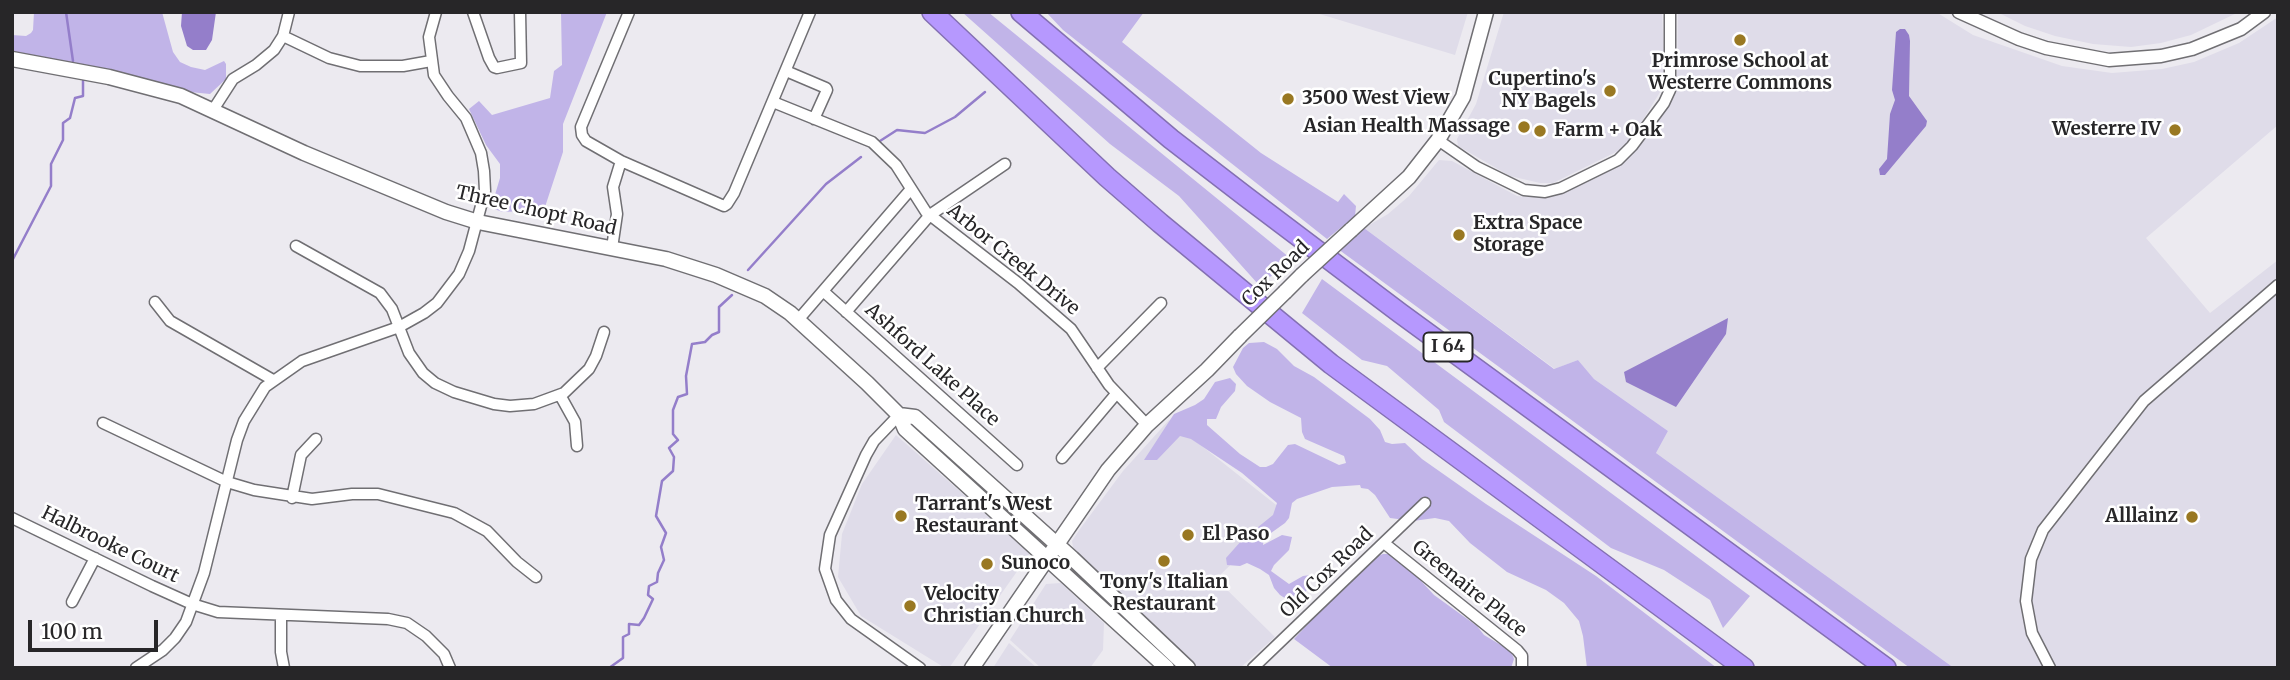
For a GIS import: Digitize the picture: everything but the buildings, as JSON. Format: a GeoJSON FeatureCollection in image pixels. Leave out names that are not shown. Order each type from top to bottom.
{"type":"FeatureCollection","features":[{"type":"Feature","properties":{"kind":"highway"},"geometry":{"type":"LineString","coordinates":[[932,12],[1040,116],[1139,205],[1331,363],[1744,668]]}},
{"type":"Feature","properties":{"kind":"highway","name":"I 64"},"geometry":{"type":"LineString","coordinates":[[1021,12],[1161,130],[1255,204],[1886,668]]}},
{"type":"Feature","properties":{"kind":"main road","name":"Cox Road"},"geometry":{"type":"LineString","coordinates":[[972,668],[1101,480],[1147,425],[1207,370],[1302,275],[1409,177],[1438,140],[1463,97],[1486,12]]}},
{"type":"Feature","properties":{"kind":"main road","name":"Three Chopt Road"},"geometry":{"type":"LineString","coordinates":[[12,59],[143,85],[181,96],[315,158],[478,222],[666,259],[725,278],[765,296],[798,320],[899,415],[905,429],[1167,668]]}},
{"type":"Feature","properties":{"kind":"main road","name":"Three Chopt Road"},"geometry":{"type":"LineString","coordinates":[[899,415],[915,417],[1188,668]]}},
{"type":"Feature","properties":{"kind":"street"},"geometry":{"type":"LineString","coordinates":[[213,110],[227,85],[266,58],[283,36],[289,12]]}},
{"type":"Feature","properties":{"kind":"street"},"geometry":{"type":"LineString","coordinates":[[136,668],[175,638],[186,622],[204,573],[243,421],[265,387],[302,361],[399,327],[433,307],[450,288],[466,260],[485,191],[481,153],[467,118],[434,75],[429,37],[436,12]]}},
{"type":"Feature","properties":{"kind":"street"},"geometry":{"type":"LineString","coordinates":[[473,12],[489,58],[497,68],[521,63],[520,12]]}},
{"type":"Feature","properties":{"kind":"street"},"geometry":{"type":"LineString","coordinates":[[629,12],[581,127],[582,135],[586,141],[621,161],[724,206],[745,167],[810,12]]}},
{"type":"Feature","properties":{"kind":"street"},"geometry":{"type":"LineString","coordinates":[[1438,140],[1476,167],[1524,190],[1545,192],[1561,188],[1618,160],[1656,114],[1670,90],[1670,12]]}},
{"type":"Feature","properties":{"kind":"street"},"geometry":{"type":"LineString","coordinates":[[1959,12],[2046,48],[2109,60],[2161,57],[2192,49],[2241,29],[2264,12]]}},
{"type":"Feature","properties":{"kind":"street"},"geometry":{"type":"LineString","coordinates":[[283,36],[329,58],[360,66],[389,67],[431,61]]}},
{"type":"Feature","properties":{"kind":"street"},"geometry":{"type":"LineString","coordinates":[[786,71],[826,88],[814,119]]}},
{"type":"Feature","properties":{"kind":"street","name":"Arbor Creek Drive"},"geometry":{"type":"LineString","coordinates":[[773,102],[872,142],[896,165],[930,215],[1071,328],[1116,394],[1147,425]]}},
{"type":"Feature","properties":{"kind":"street"},"geometry":{"type":"LineString","coordinates":[[612,248],[617,214],[613,187],[621,161]]}},
{"type":"Feature","properties":{"kind":"street"},"geometry":{"type":"LineString","coordinates":[[846,312],[930,215],[1005,164]]}},
{"type":"Feature","properties":{"kind":"street"},"geometry":{"type":"LineString","coordinates":[[798,320],[911,189]]}},
{"type":"Feature","properties":{"kind":"street"},"geometry":{"type":"LineString","coordinates":[[296,246],[376,290],[388,302],[415,363],[435,383],[448,390],[494,404],[534,404],[561,395],[589,369],[604,332]]}},
{"type":"Feature","properties":{"kind":"street"},"geometry":{"type":"LineString","coordinates":[[2050,668],[2032,634],[2026,601],[2031,559],[2043,530],[2144,401],[2278,285]]}},
{"type":"Feature","properties":{"kind":"street","name":"Ashford Lake Place"},"geometry":{"type":"LineString","coordinates":[[823,291],[1017,466]]}},
{"type":"Feature","properties":{"kind":"street"},"geometry":{"type":"LineString","coordinates":[[155,302],[170,321],[273,380]]}},
{"type":"Feature","properties":{"kind":"street"},"geometry":{"type":"LineString","coordinates":[[1097,368],[1161,303]]}},
{"type":"Feature","properties":{"kind":"street"},"geometry":{"type":"LineString","coordinates":[[1062,458],[1116,394]]}},
{"type":"Feature","properties":{"kind":"street"},"geometry":{"type":"LineString","coordinates":[[561,395],[575,422],[578,446]]}},
{"type":"Feature","properties":{"kind":"street"},"geometry":{"type":"LineString","coordinates":[[899,415],[879,435],[866,455],[830,535],[825,569],[836,600],[851,619],[920,668]]}},
{"type":"Feature","properties":{"kind":"street"},"geometry":{"type":"LineString","coordinates":[[103,423],[227,482],[292,498],[378,494],[454,513],[487,531],[536,577]]}},
{"type":"Feature","properties":{"kind":"street"},"geometry":{"type":"LineString","coordinates":[[292,498],[301,455],[316,439]]}},
{"type":"Feature","properties":{"kind":"street","name":"Old Cox Road"},"geometry":{"type":"LineString","coordinates":[[1253,668],[1425,503]]}},
{"type":"Feature","properties":{"kind":"street","name":"Halbrooke Court"},"geometry":{"type":"LineString","coordinates":[[12,518],[192,604],[229,614],[400,621],[426,636],[443,654],[450,668]]}},
{"type":"Feature","properties":{"kind":"street","name":"Greenaire Place"},"geometry":{"type":"LineString","coordinates":[[1384,543],[1517,650],[1522,656],[1522,668]]}},
{"type":"Feature","properties":{"kind":"street"},"geometry":{"type":"LineString","coordinates":[[72,602],[95,558]]}},
{"type":"Feature","properties":{"kind":"street"},"geometry":{"type":"LineString","coordinates":[[281,616],[284,668]]}},
{"type":"Feature","properties":{"kind":"shaded area"},"geometry":{"type":"Polygon","coordinates":[[[34,12],[162,12],[173,52],[180,62],[205,70],[224,61],[226,79],[210,94],[190,92],[113,71],[12,55],[12,35],[26,36],[31,33],[34,12]]]}},
{"type":"Feature","properties":{"kind":"shaded area"},"geometry":{"type":"Polygon","coordinates":[[[182,12],[216,12],[212,40],[206,50],[193,50],[187,46],[181,26],[182,12]]]}},
{"type":"Feature","properties":{"kind":"shaded area"},"geometry":{"type":"Polygon","coordinates":[[[561,12],[607,12],[563,124],[563,152],[544,210],[503,212],[491,208],[500,178],[500,164],[486,145],[469,109],[479,101],[492,115],[550,98],[554,71],[562,65],[561,12]]]}},
{"type":"Feature","properties":{"kind":"shaded area"},"geometry":{"type":"Polygon","coordinates":[[[962,12],[988,12],[1295,262],[1258,284],[1179,196],[1110,144],[962,12]]]}},
{"type":"Feature","properties":{"kind":"shaded area"},"geometry":{"type":"Polygon","coordinates":[[[1046,12],[1144,12],[1122,42],[1261,153],[1338,202],[1344,194],[1356,206],[1355,216],[1327,239],[1063,30],[1046,12]]]}},
{"type":"Feature","properties":{"kind":"shaded area"},"geometry":{"type":"Polygon","coordinates":[[[1313,12],[1468,12],[1455,55],[1313,12]]]}},
{"type":"Feature","properties":{"kind":"shaded area"},"geometry":{"type":"Polygon","coordinates":[[[1504,12],[1662,12],[1665,84],[1633,136],[1620,150],[1553,183],[1540,183],[1510,176],[1458,146],[1457,139],[1476,104],[1504,12]]]}},
{"type":"Feature","properties":{"kind":"shaded area"},"geometry":{"type":"Polygon","coordinates":[[[1678,12],[1936,12],[1973,35],[2062,66],[2112,73],[2162,69],[2194,62],[2239,43],[2278,17],[2278,125],[2146,238],[2210,313],[2278,260],[2278,668],[1954,668],[1656,453],[1668,431],[1594,379],[1578,360],[1555,369],[1364,228],[1388,214],[1409,196],[1439,160],[1452,161],[1517,196],[1527,197],[1565,192],[1618,165],[1653,130],[1672,98],[1677,78],[1678,12]]]}},
{"type":"Feature","properties":{"kind":"shaded area"},"geometry":{"type":"Polygon","coordinates":[[[1997,12],[2239,12],[2191,35],[2131,47],[2093,44],[2055,36],[2025,26],[1997,12]]]}},
{"type":"Feature","properties":{"kind":"shaded area"},"geometry":{"type":"Polygon","coordinates":[[[1905,29],[1910,41],[1909,96],[1927,121],[1926,126],[1885,175],[1880,175],[1879,169],[1887,159],[1890,114],[1895,100],[1892,90],[1896,32],[1905,29]]]}},
{"type":"Feature","properties":{"kind":"shaded area"},"geometry":{"type":"Polygon","coordinates":[[[1364,228],[1554,369],[1578,360],[1594,379],[1668,431],[1656,453],[1954,668],[1910,668],[1338,249],[1364,228]]]}},
{"type":"Feature","properties":{"kind":"shaded area"},"geometry":{"type":"Polygon","coordinates":[[[1322,279],[1750,596],[1723,628],[1710,600],[1664,570],[1611,548],[1444,422],[1439,410],[1387,366],[1362,360],[1302,313],[1322,279]]]}},
{"type":"Feature","properties":{"kind":"shaded area"},"geometry":{"type":"Polygon","coordinates":[[[1728,318],[1726,334],[1676,407],[1626,382],[1624,372],[1728,318]]]}},
{"type":"Feature","properties":{"kind":"shaded area"},"geometry":{"type":"Polygon","coordinates":[[[1264,342],[1370,419],[1380,430],[1385,442],[1405,443],[1422,459],[1486,504],[1596,576],[1717,668],[1587,668],[1579,621],[1564,603],[1546,590],[1507,572],[1470,543],[1449,521],[1435,518],[1413,521],[1390,518],[1375,495],[1360,485],[1332,487],[1297,499],[1292,503],[1289,518],[1285,523],[1264,538],[1263,545],[1282,535],[1292,537],[1289,550],[1271,571],[1289,584],[1310,575],[1308,588],[1297,600],[1291,602],[1280,595],[1269,575],[1260,569],[1247,563],[1240,566],[1227,565],[1226,558],[1242,540],[1273,515],[1277,503],[1242,473],[1191,439],[1180,436],[1157,460],[1144,460],[1174,414],[1204,399],[1215,382],[1230,378],[1236,384],[1235,391],[1221,407],[1216,419],[1207,419],[1207,425],[1240,454],[1260,467],[1266,467],[1273,464],[1288,445],[1295,444],[1339,465],[1346,463],[1344,456],[1305,439],[1301,418],[1270,402],[1247,386],[1236,374],[1233,367],[1243,348],[1249,343],[1264,342]]]}},
{"type":"Feature","properties":{"kind":"shaded area"},"geometry":{"type":"Polygon","coordinates":[[[1169,420],[1285,512],[1216,579],[1275,637],[1240,668],[1195,668],[1074,552],[1072,541],[1080,529],[1123,471],[1169,420]]]}},
{"type":"Feature","properties":{"kind":"shaded area"},"geometry":{"type":"Polygon","coordinates":[[[896,435],[1030,553],[949,668],[861,616],[838,577],[842,534],[862,484],[896,435]]]}},
{"type":"Feature","properties":{"kind":"shaded area"},"geometry":{"type":"Polygon","coordinates":[[[1390,554],[1410,569],[1434,595],[1477,626],[1484,635],[1511,651],[1514,659],[1511,668],[1333,668],[1294,639],[1368,560],[1390,554]]]}},
{"type":"Feature","properties":{"kind":"shaded area"},"geometry":{"type":"Polygon","coordinates":[[[1061,583],[1104,623],[1103,650],[1090,668],[1041,668],[1010,640],[1046,584],[1061,583]]]}},
{"type":"Feature","properties":{"kind":"shaded area"},"geometry":{"type":"Polygon","coordinates":[[[1009,643],[1037,668],[993,668],[1009,643]]]}},
{"type":"Feature","properties":{"kind":"waterway"},"geometry":{"type":"LineString","coordinates":[[66,12],[73,61]]}},
{"type":"Feature","properties":{"kind":"waterway"},"geometry":{"type":"LineString","coordinates":[[12,261],[51,186],[51,164],[63,140],[63,123],[70,118],[75,98],[83,96],[83,81]]}},
{"type":"Feature","properties":{"kind":"waterway"},"geometry":{"type":"LineString","coordinates":[[880,141],[897,130],[925,133],[955,117],[985,92]]}},
{"type":"Feature","properties":{"kind":"waterway"},"geometry":{"type":"LineString","coordinates":[[748,270],[826,184],[861,157]]}},
{"type":"Feature","properties":{"kind":"waterway"},"geometry":{"type":"LineString","coordinates":[[609,668],[623,658],[623,637],[629,634],[629,624],[639,625],[644,618],[653,599],[648,595],[649,586],[657,582],[664,560],[661,547],[666,533],[656,516],[662,481],[673,471],[674,457],[669,448],[678,440],[673,434],[673,410],[678,397],[687,394],[686,376],[692,344],[705,342],[719,332],[719,307],[732,295]]}},
{"type":"Feature","properties":{"kind":"place","name":"Primrose School at Westerre Commons"},"geometry":{"type":"Point","coordinates":[1740,40]}},
{"type":"Feature","properties":{"kind":"place","name":"Cupertino's NY Bagels"},"geometry":{"type":"Point","coordinates":[1610,91]}},
{"type":"Feature","properties":{"kind":"place","name":"3500 West View"},"geometry":{"type":"Point","coordinates":[1288,99]}},
{"type":"Feature","properties":{"kind":"place","name":"Asian Health Massage"},"geometry":{"type":"Point","coordinates":[1524,127]}},
{"type":"Feature","properties":{"kind":"place","name":"Westerre IV"},"geometry":{"type":"Point","coordinates":[2175,130]}},
{"type":"Feature","properties":{"kind":"place","name":"Farm + Oak"},"geometry":{"type":"Point","coordinates":[1540,131]}},
{"type":"Feature","properties":{"kind":"place","name":"Extra Space Storage"},"geometry":{"type":"Point","coordinates":[1459,235]}},
{"type":"Feature","properties":{"kind":"place","name":"Tarrant's West Restaurant"},"geometry":{"type":"Point","coordinates":[901,516]}},
{"type":"Feature","properties":{"kind":"place","name":"Alllainz"},"geometry":{"type":"Point","coordinates":[2192,517]}},
{"type":"Feature","properties":{"kind":"place","name":"El Paso"},"geometry":{"type":"Point","coordinates":[1188,535]}},
{"type":"Feature","properties":{"kind":"place","name":"Tony's Italian Restaurant"},"geometry":{"type":"Point","coordinates":[1164,561]}},
{"type":"Feature","properties":{"kind":"place","name":"Sunoco"},"geometry":{"type":"Point","coordinates":[987,564]}},
{"type":"Feature","properties":{"kind":"place","name":"Velocity Christian Church"},"geometry":{"type":"Point","coordinates":[910,606]}}]}
